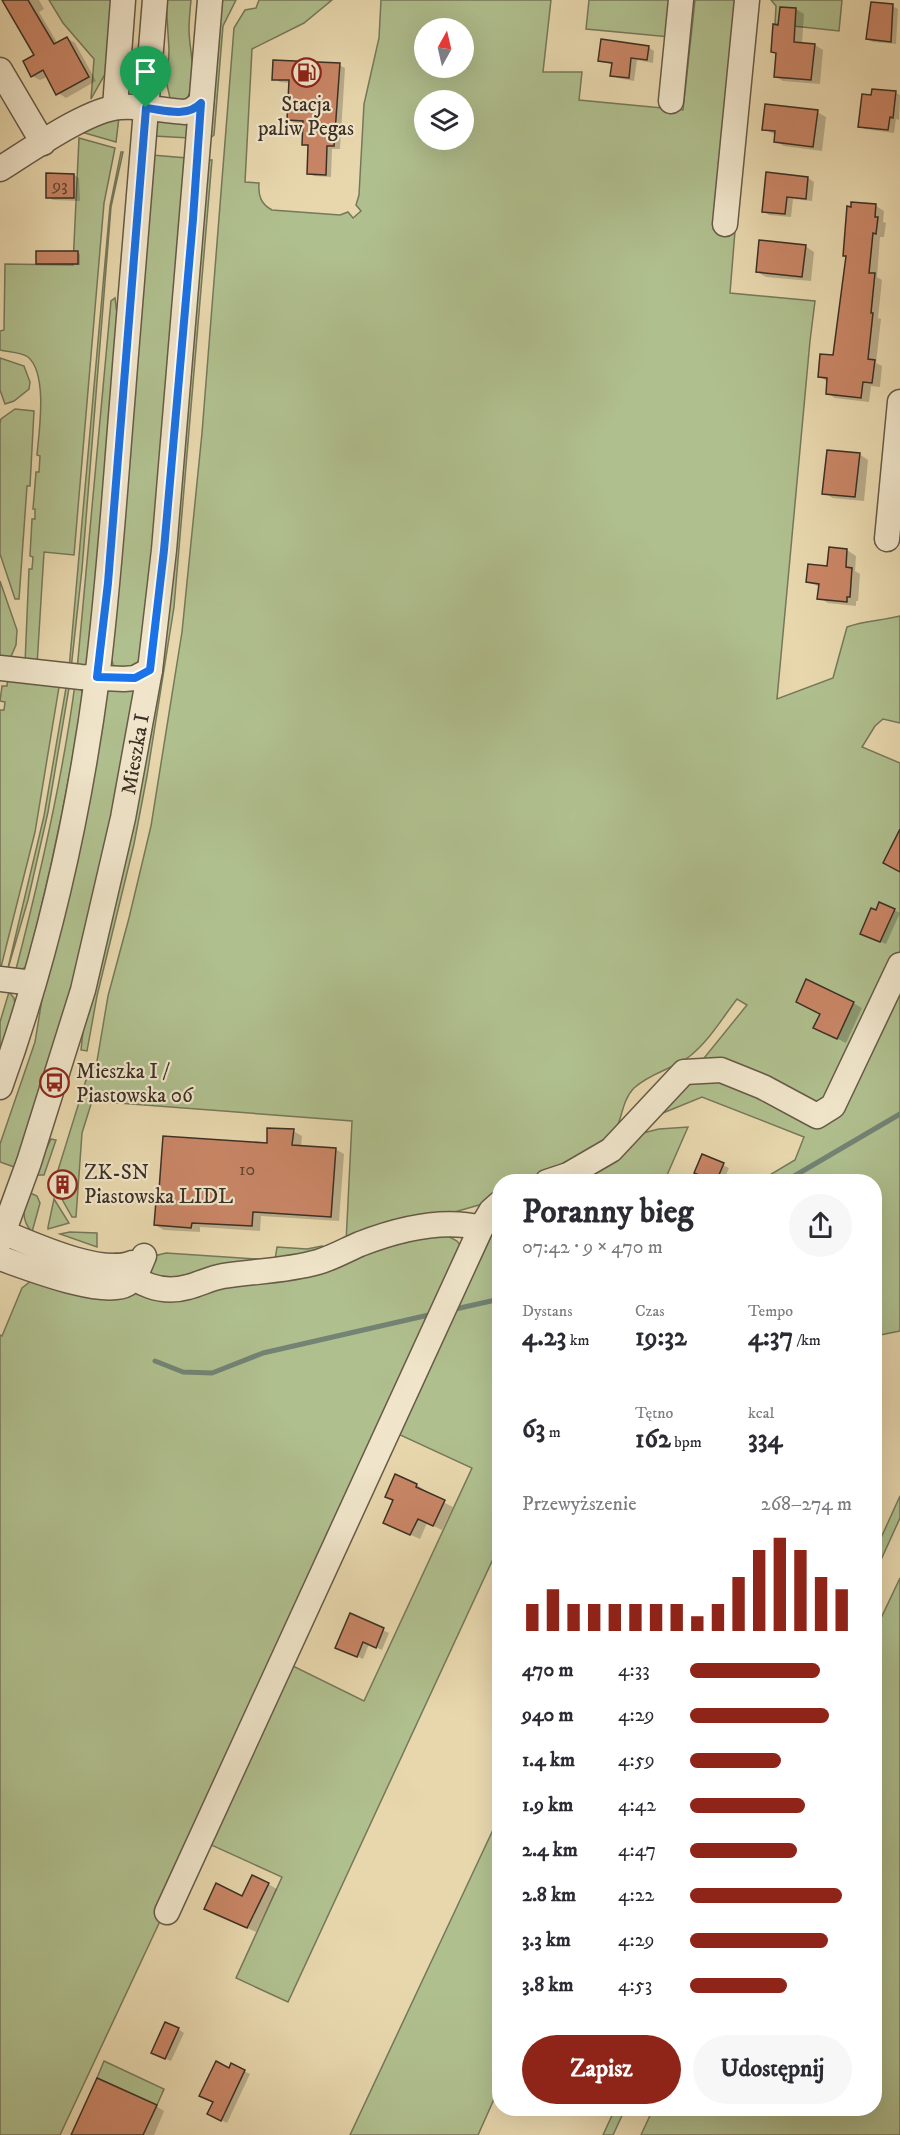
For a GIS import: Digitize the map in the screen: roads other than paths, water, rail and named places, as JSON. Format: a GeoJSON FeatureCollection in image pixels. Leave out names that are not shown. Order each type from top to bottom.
{"type":"FeatureCollection","features":[{"type":"Feature","properties":{"kind":"street"},"geometry":{"type":"LineString","coordinates":[[115,107],[123,0]]}},
{"type":"Feature","properties":{"kind":"street"},"geometry":{"type":"LineString","coordinates":[[0,1087],[33,983],[54,905],[84,759],[97,677],[108,583],[155,0]]}},
{"type":"Feature","properties":{"kind":"street","name":"Mieszka I"},"geometry":{"type":"LineString","coordinates":[[1,1235],[55,1083],[82,990],[123,818],[150,670],[167,519],[210,0]]}},
{"type":"Feature","properties":{"kind":"street"},"geometry":{"type":"LineString","coordinates":[[671,101],[681,0]]}},
{"type":"Feature","properties":{"kind":"street"},"geometry":{"type":"LineString","coordinates":[[725,224],[747,0]]}},
{"type":"Feature","properties":{"kind":"street"},"geometry":{"type":"LineString","coordinates":[[0,70],[43,143]]}},
{"type":"Feature","properties":{"kind":"street"},"geometry":{"type":"LineString","coordinates":[[0,169],[101,110],[115,107],[185,112],[201,103]]}},
{"type":"Feature","properties":{"kind":"street"},"geometry":{"type":"LineString","coordinates":[[887,539],[900,402]]}},
{"type":"Feature","properties":{"kind":"street"},"geometry":{"type":"LineString","coordinates":[[0,668],[81,677],[135,678],[150,670]]}},
{"type":"Feature","properties":{"kind":"street"},"geometry":{"type":"LineString","coordinates":[[570,1174],[611,1150],[684,1071],[721,1070],[763,1087],[817,1116],[833,1106],[900,965]]}},
{"type":"Feature","properties":{"kind":"street"},"geometry":{"type":"LineString","coordinates":[[0,979],[33,983]]}},
{"type":"Feature","properties":{"kind":"street"},"geometry":{"type":"LineString","coordinates":[[167,1912],[481,1228],[492,1210]]}},
{"type":"Feature","properties":{"kind":"street"},"geometry":{"type":"LineString","coordinates":[[1,1235],[105,1266],[125,1273],[148,1286],[163,1290],[186,1288],[221,1276],[283,1270],[320,1262],[392,1233],[441,1226],[481,1228]]}},
{"type":"Feature","properties":{"kind":"street"},"geometry":{"type":"LineString","coordinates":[[0,1258],[53,1276],[104,1288],[120,1287],[125,1273]]}},
{"type":"Feature","properties":{"kind":"waterway"},"geometry":{"type":"LineString","coordinates":[[798,1174],[900,1114]]}},
{"type":"Feature","properties":{"kind":"waterway"},"geometry":{"type":"LineString","coordinates":[[451,1310],[492,1301]]}},
{"type":"Feature","properties":{"kind":"waterway"},"geometry":{"type":"LineString","coordinates":[[155,1361],[183,1372],[212,1373],[263,1353],[433,1314]]}},
{"type":"Feature","properties":{"kind":"place","name":"Stacja paliw Pegas"},"geometry":{"type":"Point","coordinates":[306,73]}},
{"type":"Feature","properties":{"kind":"place","name":"Mieszka I / Piastowska 06"},"geometry":{"type":"Point","coordinates":[55,1083]}},
{"type":"Feature","properties":{"kind":"place","name":"ZK-SN Piastowska LIDL"},"geometry":{"type":"Point","coordinates":[63,1184]}}]}
